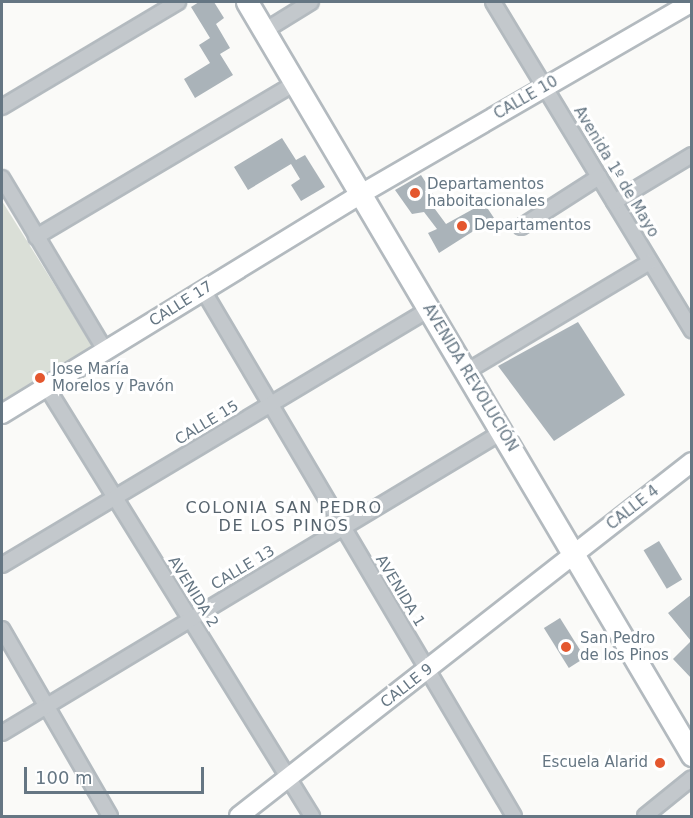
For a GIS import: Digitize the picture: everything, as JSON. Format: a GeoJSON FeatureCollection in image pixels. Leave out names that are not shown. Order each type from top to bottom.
{"type":"FeatureCollection","features":[{"type":"Feature","properties":{"kind":"main road","name":"AVENIDA REVOLUCIÓN"},"geometry":{"type":"LineString","coordinates":[[247,2],[692,755]]}},
{"type":"Feature","properties":{"kind":"street"},"geometry":{"type":"LineString","coordinates":[[2,107],[178,2]]}},
{"type":"Feature","properties":{"kind":"street"},"geometry":{"type":"LineString","coordinates":[[264,31],[311,2]]}},
{"type":"Feature","properties":{"kind":"street","name":"Avenida 1º de Mayo"},"geometry":{"type":"LineString","coordinates":[[493,2],[692,330]]}},
{"type":"Feature","properties":{"kind":"street","name":"CALLE 10"},"geometry":{"type":"LineString","coordinates":[[361,194],[692,2]]}},
{"type":"Feature","properties":{"kind":"street"},"geometry":{"type":"LineString","coordinates":[[36,237],[295,83]]}},
{"type":"Feature","properties":{"kind":"street"},"geometry":{"type":"LineString","coordinates":[[614,202],[692,155]]}},
{"type":"Feature","properties":{"kind":"street"},"geometry":{"type":"LineString","coordinates":[[521,227],[599,177]]}},
{"type":"Feature","properties":{"kind":"street"},"geometry":{"type":"LineString","coordinates":[[2,178],[105,350]]}},
{"type":"Feature","properties":{"kind":"street","name":"CALLE 17"},"geometry":{"type":"LineString","coordinates":[[2,413],[361,194]]}},
{"type":"Feature","properties":{"kind":"street"},"geometry":{"type":"LineString","coordinates":[[466,372],[650,262]]}},
{"type":"Feature","properties":{"kind":"street","name":"AVENIDA 1"},"geometry":{"type":"LineString","coordinates":[[203,290],[514,816]]}},
{"type":"Feature","properties":{"kind":"street","name":"CALLE 15"},"geometry":{"type":"LineString","coordinates":[[2,565],[429,309]]}},
{"type":"Feature","properties":{"kind":"street","name":"AVENIDA 2"},"geometry":{"type":"LineString","coordinates":[[46,386],[312,816]]}},
{"type":"Feature","properties":{"kind":"street","name":"CALLE 13"},"geometry":{"type":"LineString","coordinates":[[2,733],[502,432]]}},
{"type":"Feature","properties":{"kind":"street","name":"CALLE 4"},"geometry":{"type":"LineString","coordinates":[[574,554],[692,462]]}},
{"type":"Feature","properties":{"kind":"street","name":"CALLE 9"},"geometry":{"type":"LineString","coordinates":[[239,816],[574,554]]}},
{"type":"Feature","properties":{"kind":"street"},"geometry":{"type":"LineString","coordinates":[[2,629],[110,816]]}},
{"type":"Feature","properties":{"kind":"street"},"geometry":{"type":"LineString","coordinates":[[645,816],[692,778]]}},
{"type":"Feature","properties":{"kind":"shaded area"},"geometry":{"type":"Polygon","coordinates":[[[2,201],[94,348],[2,405],[2,201]]]}},
{"type":"Feature","properties":{"kind":"building"},"geometry":{"type":"Polygon","coordinates":[[[199,2],[214,2],[224,18],[216,24],[230,48],[220,54],[233,75],[195,98],[184,79],[210,63],[199,45],[210,38],[191,7],[199,2]]]}},
{"type":"Feature","properties":{"kind":"building"},"geometry":{"type":"Polygon","coordinates":[[[282,138],[296,160],[305,155],[325,187],[301,201],[291,185],[300,179],[291,164],[248,190],[234,167],[282,138]]]}},
{"type":"Feature","properties":{"kind":"building"},"geometry":{"type":"Polygon","coordinates":[[[421,175],[435,197],[429,201],[446,224],[484,203],[494,218],[439,253],[428,233],[437,229],[424,212],[412,214],[395,190],[421,175]]]}},
{"type":"Feature","properties":{"kind":"building"},"geometry":{"type":"Polygon","coordinates":[[[578,322],[625,395],[554,441],[498,366],[578,322]]]}},
{"type":"Feature","properties":{"kind":"building"},"geometry":{"type":"Polygon","coordinates":[[[659,541],[682,580],[667,589],[644,550],[659,541]]]}},
{"type":"Feature","properties":{"kind":"building"},"geometry":{"type":"Polygon","coordinates":[[[692,594],[692,679],[673,659],[691,641],[668,613],[692,594]]]}},
{"type":"Feature","properties":{"kind":"building"},"geometry":{"type":"Polygon","coordinates":[[[560,618],[585,658],[569,668],[544,628],[560,618]]]}},
{"type":"Feature","properties":{"kind":"place","name":"Departamentos haboitacionales"},"geometry":{"type":"Point","coordinates":[415,193]}},
{"type":"Feature","properties":{"kind":"place","name":"Departamentos"},"geometry":{"type":"Point","coordinates":[462,226]}},
{"type":"Feature","properties":{"kind":"place","name":"Jose María Morelos y Pavón"},"geometry":{"type":"Point","coordinates":[40,378]}},
{"type":"Feature","properties":{"kind":"place","name":"San Pedro de los Pinos"},"geometry":{"type":"Point","coordinates":[566,647]}},
{"type":"Feature","properties":{"kind":"place","name":"Escuela Alarid"},"geometry":{"type":"Point","coordinates":[660,763]}},
{"type":"Feature","properties":{"kind":"district","name":"COLONIA SAN PEDRO DE LOS PINOS"},"geometry":{"type":"Point","coordinates":[284,517]}}]}
